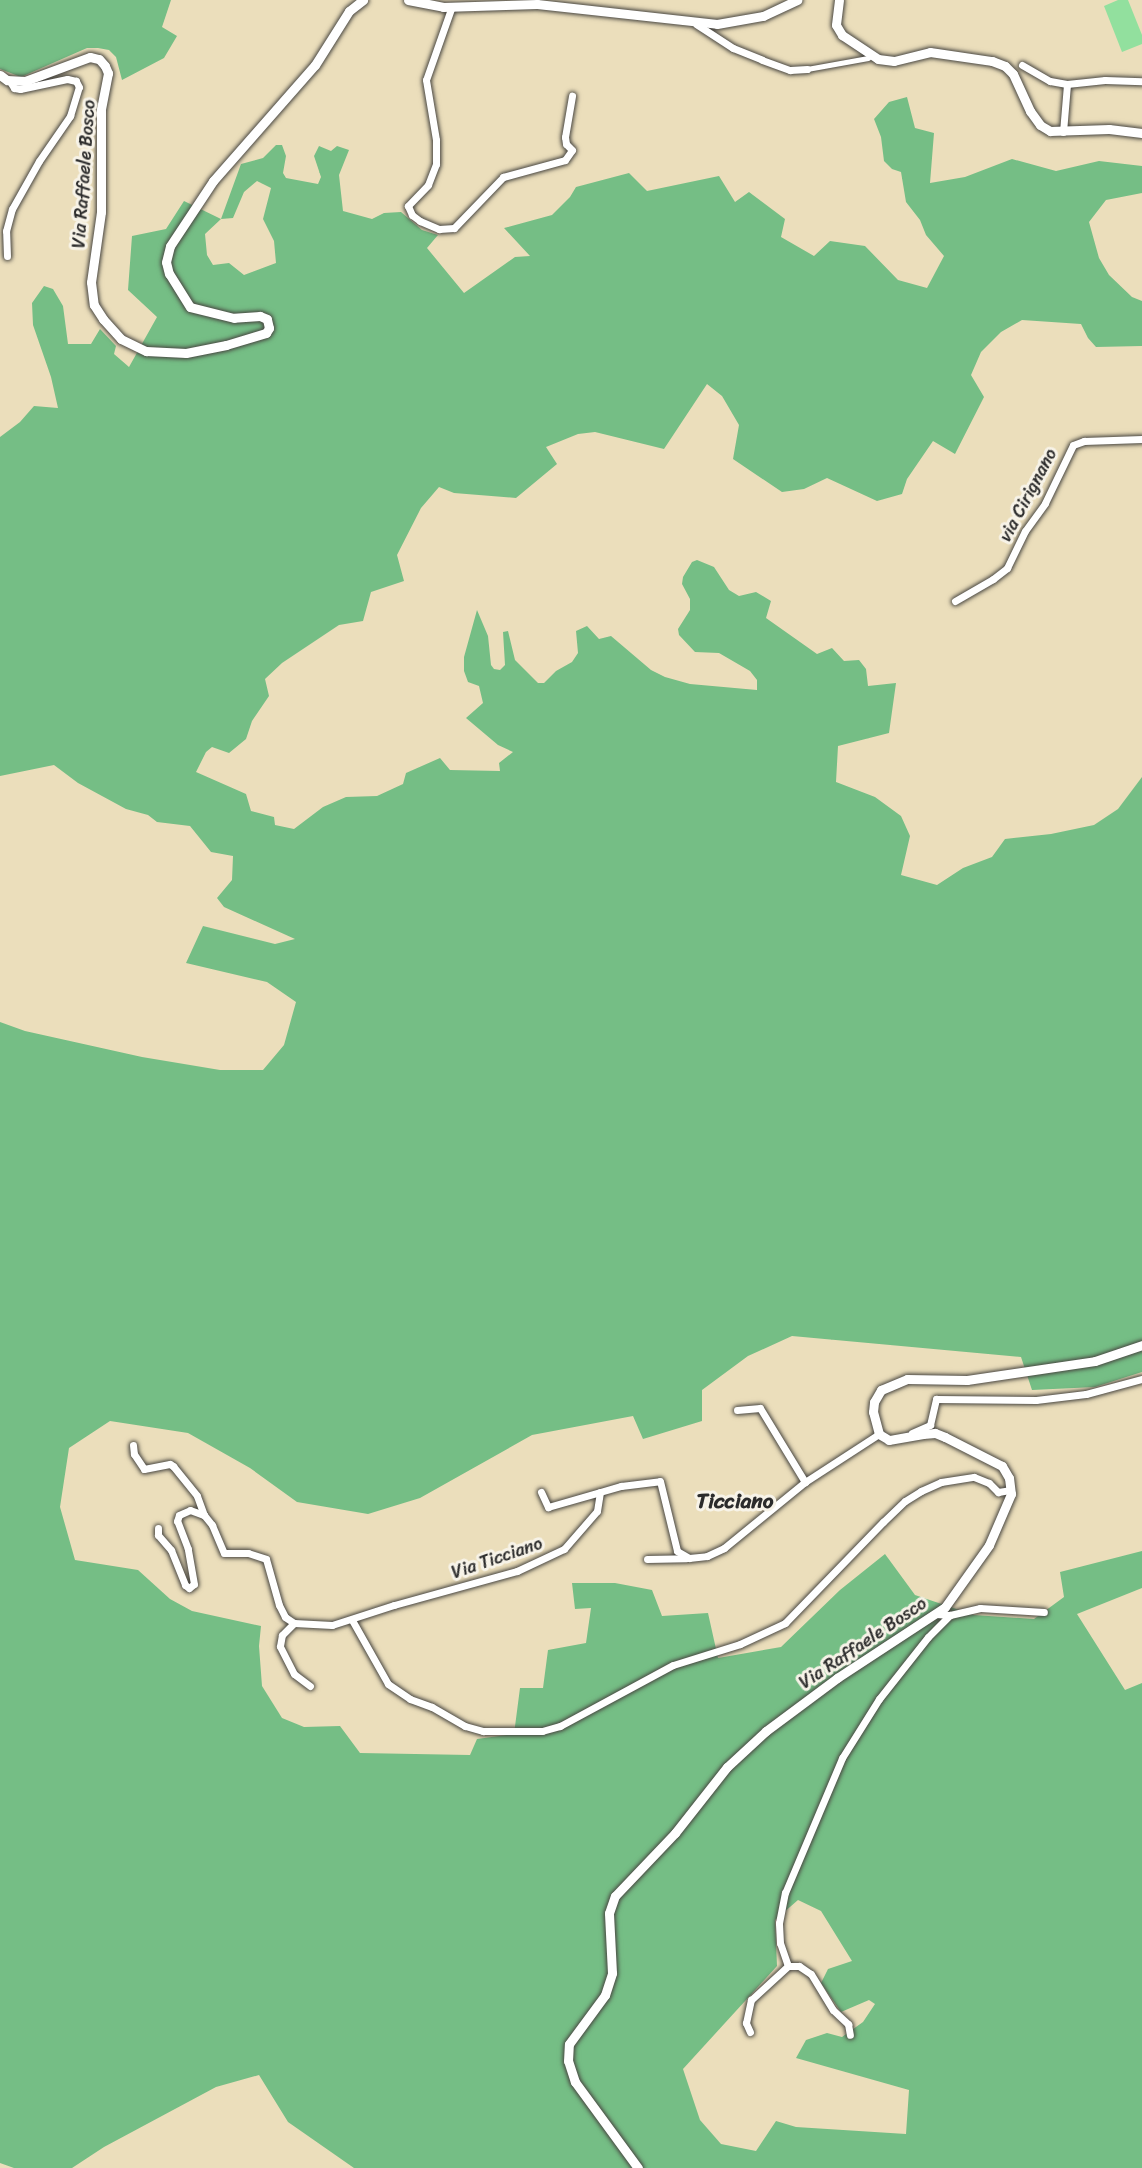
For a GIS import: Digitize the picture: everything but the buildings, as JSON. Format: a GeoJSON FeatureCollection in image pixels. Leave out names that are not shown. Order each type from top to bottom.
{"type":"FeatureCollection","features":[{"type":"Feature","properties":{"kind":"street","name":"Via Raffaele Bosco"},"geometry":{"type":"LineString","coordinates":[[9,80],[25,81],[90,57],[99,59],[105,66],[108,73],[101,110],[101,212],[91,282],[94,305],[121,339],[146,351],[186,353],[226,345],[266,333],[269,328],[267,319],[260,316],[234,318],[190,307],[169,274],[166,262],[170,246],[213,181],[315,65],[344,18],[363,0]]}},
{"type":"Feature","properties":{"kind":"street"},"geometry":{"type":"LineString","coordinates":[[408,0],[452,6],[537,4],[696,24],[717,24],[763,16],[798,0]]}},
{"type":"Feature","properties":{"kind":"street"},"geometry":{"type":"LineString","coordinates":[[839,0],[837,25],[842,35],[878,59],[894,61],[930,52],[960,54],[1005,66],[1040,125],[1050,131],[1109,129],[1142,133]]}},
{"type":"Feature","properties":{"kind":"street"},"geometry":{"type":"LineString","coordinates":[[452,6],[426,80],[435,127],[436,164],[428,185],[408,206],[412,215],[439,229],[454,228],[503,177],[565,160],[572,150],[566,144],[565,137],[572,96]]}},
{"type":"Feature","properties":{"kind":"street"},"geometry":{"type":"LineString","coordinates":[[696,24],[733,48],[790,70],[868,58]]}},
{"type":"Feature","properties":{"kind":"street"},"geometry":{"type":"LineString","coordinates":[[1022,65],[1050,81],[1067,84],[1105,80],[1142,81]]}},
{"type":"Feature","properties":{"kind":"street"},"geometry":{"type":"LineString","coordinates":[[0,75],[9,80],[14,88],[20,89],[67,79],[76,81],[79,87],[70,116],[39,161],[12,209],[6,231],[7,256]]}},
{"type":"Feature","properties":{"kind":"street"},"geometry":{"type":"LineString","coordinates":[[1063,132],[1067,84]]}},
{"type":"Feature","properties":{"kind":"street","name":"via Cirignano"},"geometry":{"type":"LineString","coordinates":[[955,601],[993,579],[1006,568],[1025,531],[1045,503],[1073,445],[1084,441],[1142,439]]}},
{"type":"Feature","properties":{"kind":"street"},"geometry":{"type":"LineString","coordinates":[[352,1620],[388,1684],[410,1699],[432,1707],[465,1726],[483,1731],[542,1731],[560,1726],[673,1665],[740,1644],[785,1623],[905,1501],[921,1491],[941,1482],[974,1477],[989,1483],[998,1492],[1010,1490],[1009,1478],[1002,1466],[986,1456],[935,1433],[889,1440],[879,1434],[873,1412],[874,1401],[881,1390],[896,1382],[920,1378],[967,1380],[1095,1361],[1142,1346]]}},
{"type":"Feature","properties":{"kind":"street"},"geometry":{"type":"LineString","coordinates":[[904,1439],[905,1434],[930,1425],[936,1399],[1036,1400],[1086,1394],[1142,1379]]}},
{"type":"Feature","properties":{"kind":"street"},"geometry":{"type":"LineString","coordinates":[[737,1410],[760,1408],[805,1482]]}},
{"type":"Feature","properties":{"kind":"street"},"geometry":{"type":"LineString","coordinates":[[647,1559],[706,1556],[724,1548],[805,1482],[879,1434]]}},
{"type":"Feature","properties":{"kind":"street"},"geometry":{"type":"LineString","coordinates":[[133,1445],[134,1454],[144,1469],[170,1464],[173,1466],[197,1497],[224,1553],[248,1553],[266,1559],[279,1605],[285,1617],[294,1623],[282,1635],[280,1646],[294,1674],[310,1686]]}},
{"type":"Feature","properties":{"kind":"street"},"geometry":{"type":"LineString","coordinates":[[541,1492],[548,1507],[600,1492],[660,1481],[677,1551],[690,1558]]}},
{"type":"Feature","properties":{"kind":"street","name":"Via Raffaele Bosco"},"geometry":{"type":"LineString","coordinates":[[638,2168],[575,2082],[568,2061],[569,2044],[605,1995],[612,1973],[609,1913],[615,1896],[675,1833],[728,1767],[766,1731],[837,1678],[945,1607],[989,1545],[1011,1494],[1010,1490]]}},
{"type":"Feature","properties":{"kind":"street","name":"Via Ticciano"},"geometry":{"type":"LineString","coordinates":[[294,1623],[332,1625],[394,1605],[517,1571],[564,1549],[597,1511],[600,1492]]}},
{"type":"Feature","properties":{"kind":"street"},"geometry":{"type":"LineString","coordinates":[[158,1528],[158,1535],[171,1550],[185,1585],[189,1588],[194,1584],[188,1549],[177,1521],[179,1515],[190,1510],[204,1515]]}},
{"type":"Feature","properties":{"kind":"street"},"geometry":{"type":"LineString","coordinates":[[936,1614],[950,1615],[980,1608],[1044,1612]]}},
{"type":"Feature","properties":{"kind":"street"},"geometry":{"type":"LineString","coordinates":[[788,1966],[780,1943],[779,1923],[785,1893],[842,1758],[879,1699],[928,1637],[950,1615]]}},
{"type":"Feature","properties":{"kind":"street"},"geometry":{"type":"LineString","coordinates":[[750,2031],[746,2023],[751,2000],[788,1966],[799,1966],[811,1974],[833,2010],[848,2024],[850,2035]]}},
{"type":"Feature","properties":{"kind":"green space"},"geometry":{"type":"Polygon","coordinates":[[[0,0],[171,0],[162,27],[177,36],[164,58],[122,80],[116,57],[109,50],[98,48],[87,48],[21,77],[0,69],[0,0]]]}},
{"type":"Feature","properties":{"kind":"green space"},"geometry":{"type":"Polygon","coordinates":[[[1118,0],[1128,0],[1142,35],[1142,44],[1122,52],[1104,6],[1118,0]]]}},
{"type":"Feature","properties":{"kind":"green space"},"geometry":{"type":"Polygon","coordinates":[[[907,97],[915,128],[934,133],[930,183],[965,177],[1012,159],[1056,171],[1099,161],[1142,166],[1142,193],[1106,200],[1089,222],[1099,258],[1109,275],[1132,297],[1142,301],[1142,346],[1096,347],[1081,324],[1022,320],[1001,332],[981,352],[971,375],[984,397],[955,454],[933,441],[907,479],[902,494],[877,501],[827,478],[804,489],[782,492],[733,459],[739,425],[722,396],[707,384],[664,449],[595,432],[578,434],[546,447],[557,464],[516,498],[454,493],[439,487],[421,508],[397,555],[404,581],[371,592],[363,621],[339,625],[282,663],[265,679],[269,696],[252,721],[246,739],[229,753],[212,747],[206,752],[196,772],[246,794],[251,811],[274,817],[275,825],[294,829],[323,807],[346,797],[377,796],[403,784],[406,773],[440,758],[450,770],[500,771],[499,763],[513,752],[498,745],[466,718],[483,703],[479,686],[468,682],[464,671],[464,657],[477,610],[488,636],[491,665],[494,669],[500,670],[505,665],[503,632],[508,631],[515,660],[538,683],[544,683],[556,671],[572,662],[578,653],[576,631],[587,626],[599,639],[611,636],[651,670],[665,677],[690,684],[757,690],[757,680],[750,671],[719,653],[695,652],[679,635],[678,629],[690,610],[690,599],[682,584],[683,577],[692,562],[697,560],[714,567],[729,590],[739,596],[756,592],[771,601],[766,618],[817,654],[832,648],[844,661],[859,660],[866,669],[868,686],[896,683],[889,733],[838,746],[836,782],[875,797],[901,816],[910,836],[901,875],[937,885],[963,868],[992,857],[1005,839],[1051,834],[1094,825],[1118,809],[1142,777],[1142,1372],[1095,1387],[1032,1390],[1021,1357],[792,1336],[748,1356],[702,1390],[702,1421],[643,1439],[633,1416],[532,1435],[420,1498],[368,1514],[297,1502],[250,1468],[188,1433],[110,1421],[69,1448],[60,1507],[75,1560],[138,1570],[170,1599],[192,1611],[261,1626],[259,1646],[262,1686],[282,1718],[304,1727],[340,1726],[360,1753],[470,1755],[477,1739],[514,1734],[520,1688],[543,1688],[548,1650],[586,1643],[591,1608],[575,1609],[572,1583],[615,1583],[652,1590],[662,1616],[708,1613],[718,1658],[781,1647],[840,1590],[885,1554],[915,1595],[974,1615],[1034,1619],[1064,1597],[1060,1572],[1142,1551],[1142,1588],[1077,1614],[1125,1690],[1142,1683],[1142,2168],[354,2168],[288,2122],[259,2075],[216,2087],[104,2147],[72,2168],[14,2168],[0,2163],[0,1022],[25,1031],[142,1057],[220,1070],[263,1070],[284,1045],[296,1002],[267,982],[186,963],[203,926],[275,944],[295,939],[224,907],[217,898],[232,880],[233,856],[211,852],[190,826],[157,822],[148,815],[126,809],[78,783],[54,765],[0,776],[0,437],[20,422],[34,406],[58,408],[51,377],[33,325],[32,303],[44,286],[53,289],[63,306],[68,344],[91,344],[100,329],[116,346],[114,354],[129,367],[157,317],[128,290],[132,236],[166,229],[184,201],[221,219],[241,164],[263,158],[276,145],[282,145],[286,156],[283,173],[286,178],[318,184],[321,177],[314,156],[319,146],[331,151],[337,146],[349,150],[339,175],[343,211],[372,219],[384,213],[401,212],[422,230],[438,235],[427,248],[464,293],[515,257],[530,256],[504,228],[552,215],[570,197],[576,187],[629,173],[647,191],[719,176],[735,202],[749,192],[785,219],[781,237],[814,256],[830,241],[865,246],[898,280],[927,288],[944,256],[926,235],[920,220],[906,202],[901,172],[892,169],[884,161],[881,137],[874,119],[889,102],[907,97]],[[257,181],[244,192],[233,218],[221,219],[205,234],[207,255],[213,265],[229,263],[244,275],[276,263],[274,241],[263,219],[271,188],[257,181]],[[798,1900],[775,1920],[777,1966],[683,2069],[700,2120],[721,2144],[756,2151],[776,2121],[796,2127],[906,2134],[909,2090],[796,2058],[806,2040],[827,2033],[842,2037],[863,2022],[875,2004],[869,2000],[841,2012],[821,1983],[828,1969],[852,1961],[821,1911],[798,1900]]]}},
{"type":"Feature","properties":{"kind":"district","name":"Ticciano"},"geometry":{"type":"Point","coordinates":[735,1501]}}]}
